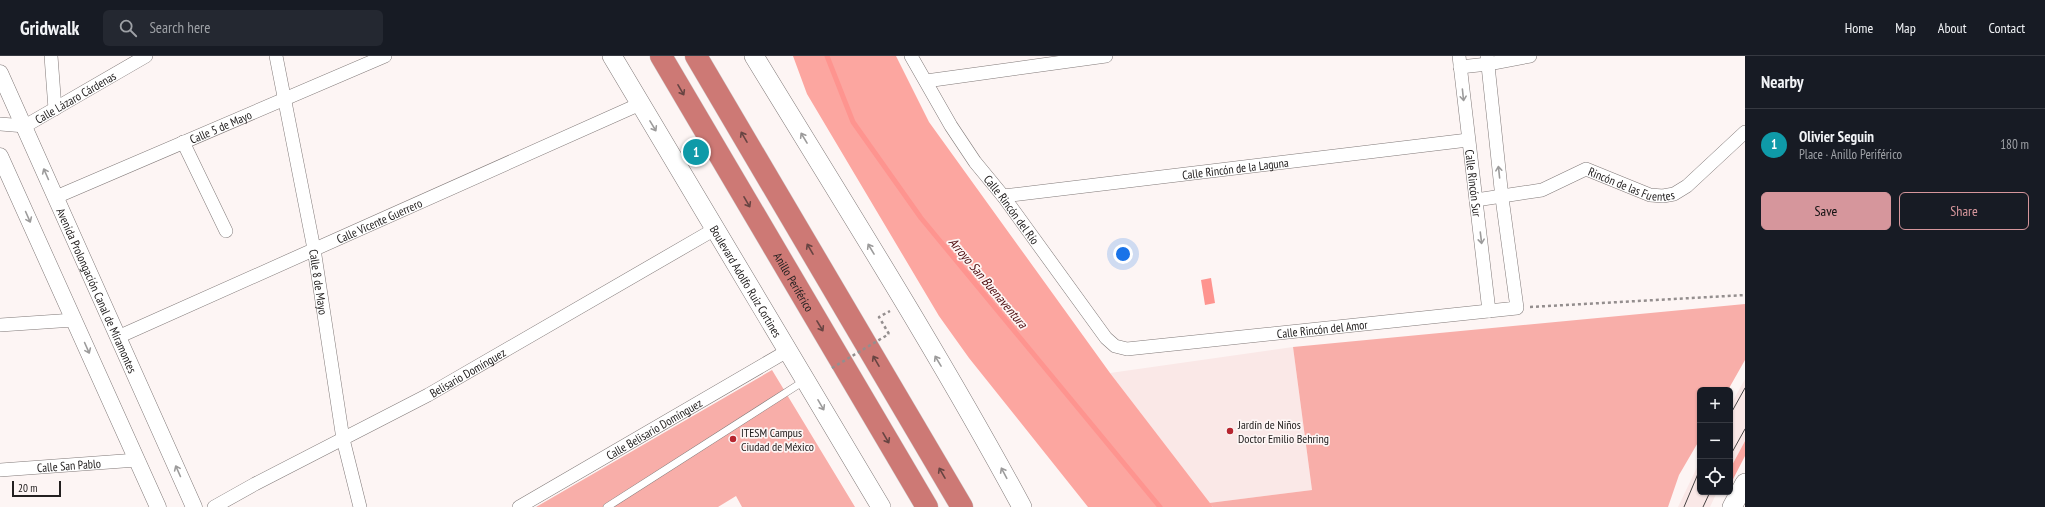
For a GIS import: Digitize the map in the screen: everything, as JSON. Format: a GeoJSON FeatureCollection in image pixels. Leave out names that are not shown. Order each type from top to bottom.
{"type":"FeatureCollection","features":[{"type":"Feature","properties":{"kind":"highway","name":"Anillo Periférico"},"geometry":{"type":"LineString","coordinates":[[661,56],[927,507]]}},
{"type":"Feature","properties":{"kind":"highway"},"geometry":{"type":"LineString","coordinates":[[696,56],[962,507]]}},
{"type":"Feature","properties":{"kind":"main road","name":"Boulevard Adolfo Ruiz Cortines"},"geometry":{"type":"LineString","coordinates":[[612,56],[714,229],[789,350],[881,507]]}},
{"type":"Feature","properties":{"kind":"main road"},"geometry":{"type":"LineString","coordinates":[[754,56],[908,309],[996,459],[1022,507]]}},
{"type":"Feature","properties":{"kind":"main road"},"geometry":{"type":"LineString","coordinates":[[1732,507],[1745,483]]}},
{"type":"Feature","properties":{"kind":"street"},"geometry":{"type":"LineString","coordinates":[[51,56],[55,109]]}},
{"type":"Feature","properties":{"kind":"street","name":"Calle Lázaro Cárdenas"},"geometry":{"type":"LineString","coordinates":[[0,124],[25,126],[146,56]]}},
{"type":"Feature","properties":{"kind":"street","name":"Calle 8 de Mayo"},"geometry":{"type":"LineString","coordinates":[[276,56],[314,249],[343,439],[360,507]]}},
{"type":"Feature","properties":{"kind":"street","name":"Calle 5 de Mayo"},"geometry":{"type":"LineString","coordinates":[[56,197],[385,56]]}},
{"type":"Feature","properties":{"kind":"street","name":"Calle Rincón del Río"},"geometry":{"type":"LineString","coordinates":[[911,56],[951,126],[975,162],[1003,196],[1106,338],[1115,346],[1127,349]]}},
{"type":"Feature","properties":{"kind":"street"},"geometry":{"type":"LineString","coordinates":[[926,81],[1106,56]]}},
{"type":"Feature","properties":{"kind":"street"},"geometry":{"type":"LineString","coordinates":[[1460,62],[1530,56]]}},
{"type":"Feature","properties":{"kind":"street"},"geometry":{"type":"LineString","coordinates":[[1488,60],[1502,198],[1517,308]]}},
{"type":"Feature","properties":{"kind":"street","name":"Calle Rincón Sur"},"geometry":{"type":"LineString","coordinates":[[1460,62],[1489,311]]}},
{"type":"Feature","properties":{"kind":"street","name":"Avenida Prolongación Canal de Miramontes"},"geometry":{"type":"LineString","coordinates":[[0,73],[194,507]]}},
{"type":"Feature","properties":{"kind":"street","name":"Calle Vicente Guerrero"},"geometry":{"type":"LineString","coordinates":[[118,337],[640,104]]}},
{"type":"Feature","properties":{"kind":"street","name":"Rincón de las Fuentes"},"geometry":{"type":"LineString","coordinates":[[1476,200],[1502,198],[1542,190],[1586,169],[1650,195],[1663,196],[1674,194],[1687,186],[1745,132]]}},
{"type":"Feature","properties":{"kind":"street","name":"Calle Rincón de la Laguna"},"geometry":{"type":"LineString","coordinates":[[1003,196],[1468,140]]}},
{"type":"Feature","properties":{"kind":"street"},"geometry":{"type":"LineString","coordinates":[[182,142],[226,231]]}},
{"type":"Feature","properties":{"kind":"street"},"geometry":{"type":"LineString","coordinates":[[0,156],[158,507]]}},
{"type":"Feature","properties":{"kind":"street","name":"Belisario Domínguez"},"geometry":{"type":"LineString","coordinates":[[214,507],[255,484],[428,395],[714,229]]}},
{"type":"Feature","properties":{"kind":"street","name":"Calle Rincón del Amor"},"geometry":{"type":"LineString","coordinates":[[1127,349],[1517,308]]}},
{"type":"Feature","properties":{"kind":"street"},"geometry":{"type":"LineString","coordinates":[[0,325],[74,320]]}},
{"type":"Feature","properties":{"kind":"street","name":"Calle Belisario Domínguez"},"geometry":{"type":"LineString","coordinates":[[519,507],[789,350]]}},
{"type":"Feature","properties":{"kind":"street","name":"Calle San Pablo"},"geometry":{"type":"LineString","coordinates":[[0,470],[137,460]]}},
{"type":"Feature","properties":{"kind":"lane"},"geometry":{"type":"LineString","coordinates":[[607,507],[806,380]]}},
{"type":"Feature","properties":{"kind":"path"},"geometry":{"type":"LineString","coordinates":[[1517,308],[1745,295]]}},
{"type":"Feature","properties":{"kind":"path"},"geometry":{"type":"LineString","coordinates":[[832,368],[889,334],[879,317]]}},
{"type":"Feature","properties":{"kind":"shaded area"},"geometry":{"type":"Polygon","coordinates":[[[793,56],[896,56],[929,122],[1110,373],[1213,507],[1088,507],[969,358],[939,316],[807,94],[793,56]]]}},
{"type":"Feature","properties":{"kind":"shaded area"},"geometry":{"type":"Polygon","coordinates":[[[1211,278],[1215,303],[1205,305],[1201,280],[1211,278]]]}},
{"type":"Feature","properties":{"kind":"shaded area"},"geometry":{"type":"Polygon","coordinates":[[[1745,304],[1745,360],[1730,387],[1697,387],[1697,444],[1679,475],[1668,507],[1213,507],[1209,503],[1312,490],[1293,347],[1745,304]]]}},
{"type":"Feature","properties":{"kind":"shaded area","name":"Jardín de Niños Doctor Emilio Behring"},"geometry":{"type":"Polygon","coordinates":[[[1293,347],[1312,490],[1209,503],[1110,373],[1293,347]]]}},
{"type":"Feature","properties":{"kind":"shaded area","name":"ITESM Campus Ciudad de México"},"geometry":{"type":"Polygon","coordinates":[[[772,370],[855,507],[742,507],[736,496],[718,507],[536,507],[772,370]]]}},
{"type":"Feature","properties":{"kind":"shaded area"},"geometry":{"type":"Polygon","coordinates":[[[1745,379],[1745,441],[1733,463],[1733,423],[1733,401],[1745,379]]]}},
{"type":"Feature","properties":{"kind":"shaded area"},"geometry":{"type":"Polygon","coordinates":[[[1745,441],[1745,456],[1733,479],[1733,463],[1745,441]]]}},
{"type":"Feature","properties":{"kind":"shaded area"},"geometry":{"type":"Polygon","coordinates":[[[1697,467],[1697,495],[1716,495],[1710,507],[1678,507],[1697,467]]]}},
{"type":"Feature","properties":{"kind":"waterway","name":"Arroyo San Buenaventura"},"geometry":{"type":"LineString","coordinates":[[827,56],[853,122],[921,218],[1160,507]]}},
{"type":"Feature","properties":{"kind":"tram line"},"geometry":{"type":"LineString","coordinates":[[1733,410],[1745,388]]}},
{"type":"Feature","properties":{"kind":"tram line"},"geometry":{"type":"LineString","coordinates":[[1733,451],[1745,429]]}},
{"type":"Feature","properties":{"kind":"tram line"},"geometry":{"type":"LineString","coordinates":[[1684,507],[1697,476]]}},
{"type":"Feature","properties":{"kind":"tram line"},"geometry":{"type":"LineString","coordinates":[[1703,507],[1709,495]]}},
{"type":"Feature","properties":{"kind":"place","name":"Olivier Seguin"},"geometry":{"type":"Point","coordinates":[696,152]}},
{"type":"Feature","properties":{"kind":"place","name":"Jardín de Niños Doctor Emilio Behring"},"geometry":{"type":"Point","coordinates":[1230,431]}},
{"type":"Feature","properties":{"kind":"place","name":"ITESM Campus Ciudad de México"},"geometry":{"type":"Point","coordinates":[733,439]}}]}
